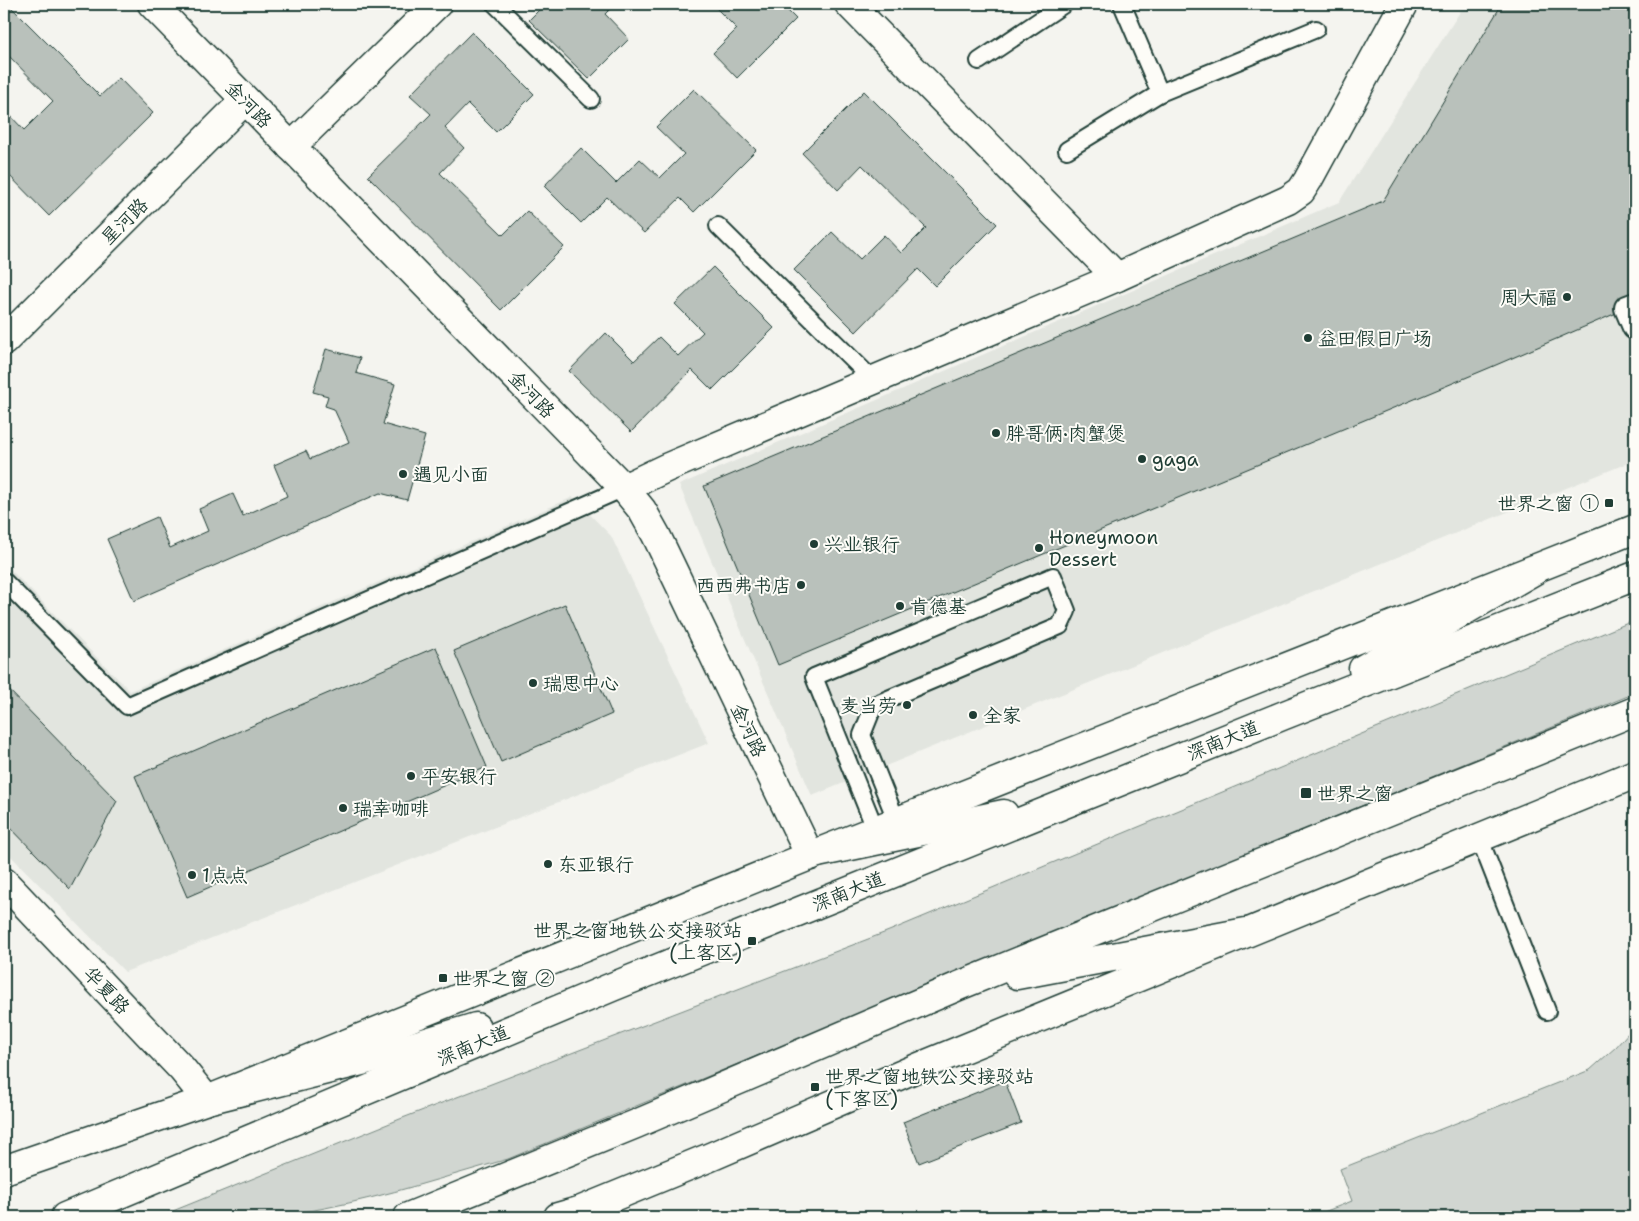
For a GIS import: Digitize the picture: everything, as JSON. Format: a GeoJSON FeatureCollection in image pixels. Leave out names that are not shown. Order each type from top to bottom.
{"type":"FeatureCollection","features":[{"type":"Feature","properties":{"kind":"main road","name":"金河路"},"geometry":{"type":"LineString","coordinates":[[152,4],[624,488],[642,510],[813,855]]}},
{"type":"Feature","properties":{"kind":"main road"},"geometry":{"type":"LineString","coordinates":[[291,147],[437,4]]}},
{"type":"Feature","properties":{"kind":"main road"},"geometry":{"type":"LineString","coordinates":[[850,4],[1117,277]]}},
{"type":"Feature","properties":{"kind":"main road"},"geometry":{"type":"LineString","coordinates":[[624,488],[666,468],[1117,277],[1288,200],[1301,191],[1404,4]]}},
{"type":"Feature","properties":{"kind":"main road","name":"星河路"},"geometry":{"type":"LineString","coordinates":[[4,342],[245,100]]}},
{"type":"Feature","properties":{"kind":"main road"},"geometry":{"type":"LineString","coordinates":[[4,1170],[207,1100],[813,855],[1536,570],[1635,529]]}},
{"type":"Feature","properties":{"kind":"main road"},"geometry":{"type":"LineString","coordinates":[[1282,716],[1536,570]]}},
{"type":"Feature","properties":{"kind":"main road","name":"深南大道"},"geometry":{"type":"LineString","coordinates":[[65,1217],[612,986],[1635,576]]}},
{"type":"Feature","properties":{"kind":"main road"},"geometry":{"type":"LineString","coordinates":[[408,1217],[636,1124],[962,985],[1635,711]]}},
{"type":"Feature","properties":{"kind":"main road"},"geometry":{"type":"LineString","coordinates":[[558,1217],[708,1158],[919,1067],[1635,774]]}},
{"type":"Feature","properties":{"kind":"main road"},"geometry":{"type":"LineString","coordinates":[[813,855],[1074,800]]}},
{"type":"Feature","properties":{"kind":"main road","name":"华夏路"},"geometry":{"type":"LineString","coordinates":[[4,882],[182,1069],[207,1100]]}},
{"type":"Feature","properties":{"kind":"main road"},"geometry":{"type":"LineString","coordinates":[[962,985],[1246,932]]}},
{"type":"Feature","properties":{"kind":"main road"},"geometry":{"type":"LineString","coordinates":[[207,1100],[378,1057],[612,986]]}},
{"type":"Feature","properties":{"kind":"street"},"geometry":{"type":"LineString","coordinates":[[1635,305],[1628,308],[1635,327]]}},
{"type":"Feature","properties":{"kind":"lane"},"geometry":{"type":"LineString","coordinates":[[495,4],[591,99]]}},
{"type":"Feature","properties":{"kind":"lane"},"geometry":{"type":"LineString","coordinates":[[979,61],[1064,4]]}},
{"type":"Feature","properties":{"kind":"lane"},"geometry":{"type":"LineString","coordinates":[[1122,4],[1160,92]]}},
{"type":"Feature","properties":{"kind":"lane"},"geometry":{"type":"LineString","coordinates":[[1066,150],[1160,92],[1316,29]]}},
{"type":"Feature","properties":{"kind":"lane"},"geometry":{"type":"LineString","coordinates":[[718,226],[873,380]]}},
{"type":"Feature","properties":{"kind":"lane"},"geometry":{"type":"LineString","coordinates":[[4,581],[127,706],[624,488]]}},
{"type":"Feature","properties":{"kind":"lane"},"geometry":{"type":"LineString","coordinates":[[1053,576],[1067,611],[1060,626],[874,705],[862,735],[886,826],[814,678],[1053,576]]}},
{"type":"Feature","properties":{"kind":"lane"},"geometry":{"type":"LineString","coordinates":[[1479,837],[1547,1011]]}},
{"type":"Feature","properties":{"kind":"shaded area"},"geometry":{"type":"Polygon","coordinates":[[[1465,4],[1635,4],[1635,460],[812,796],[679,485],[1339,202],[1465,4]]]}},
{"type":"Feature","properties":{"kind":"shaded area"},"geometry":{"type":"Polygon","coordinates":[[[573,497],[611,536],[709,743],[125,972],[4,849],[4,563],[130,691],[573,497]]]}},
{"type":"Feature","properties":{"kind":"shaded area"},"geometry":{"type":"Polygon","coordinates":[[[1635,620],[1635,693],[508,1159],[371,1198],[304,1212],[242,1217],[158,1217],[400,1119],[889,931],[1635,620]]]}},
{"type":"Feature","properties":{"kind":"shaded area"},"geometry":{"type":"Polygon","coordinates":[[[1635,1025],[1635,1217],[1311,1217],[1352,1201],[1340,1169],[1590,1070],[1616,1047],[1635,1025]]]}},
{"type":"Feature","properties":{"kind":"building"},"geometry":{"type":"Polygon","coordinates":[[[4,4],[8,4],[100,96],[119,78],[153,113],[49,216],[4,170],[4,109],[24,130],[53,101],[4,51],[4,4]]]}},
{"type":"Feature","properties":{"kind":"building"},"geometry":{"type":"Polygon","coordinates":[[[545,4],[615,4],[605,14],[629,39],[589,79],[529,20],[545,4]]]}},
{"type":"Feature","properties":{"kind":"building"},"geometry":{"type":"Polygon","coordinates":[[[712,4],[781,4],[796,19],[737,78],[713,53],[737,29],[712,4]]]}},
{"type":"Feature","properties":{"kind":"building","name":"益田假日广场"},"geometry":{"type":"Polygon","coordinates":[[[1502,4],[1635,4],[1635,305],[1489,368],[778,665],[704,486],[1383,201],[1502,4]]]}},
{"type":"Feature","properties":{"kind":"building"},"geometry":{"type":"Polygon","coordinates":[[[472,32],[534,94],[496,132],[468,104],[445,128],[464,148],[440,173],[503,235],[527,211],[564,247],[501,310],[368,176],[431,114],[410,95],[472,32]]]}},
{"type":"Feature","properties":{"kind":"building"},"geometry":{"type":"Polygon","coordinates":[[[694,89],[756,150],[694,212],[680,198],[644,233],[607,197],[581,223],[544,186],[581,148],[616,183],[640,159],[660,178],[684,154],[656,127],[694,89]]]}},
{"type":"Feature","properties":{"kind":"building"},"geometry":{"type":"Polygon","coordinates":[[[864,91],[997,224],[935,286],[918,269],[856,332],[794,270],[832,232],[860,259],[884,235],[901,253],[926,228],[862,165],[838,190],[802,153],[864,91]]]}},
{"type":"Feature","properties":{"kind":"building"},"geometry":{"type":"Polygon","coordinates":[[[713,267],[774,328],[712,390],[692,370],[631,432],[569,371],[606,333],[634,361],[659,337],[678,356],[703,332],[675,304],[713,267]]]}},
{"type":"Feature","properties":{"kind":"building"},"geometry":{"type":"Polygon","coordinates":[[[326,349],[360,358],[356,373],[395,384],[383,424],[425,436],[407,500],[380,493],[134,601],[107,539],[157,517],[170,548],[208,531],[199,509],[233,494],[243,516],[287,496],[274,465],[306,451],[310,459],[349,442],[334,409],[325,406],[328,396],[313,392],[326,349]]]}},
{"type":"Feature","properties":{"kind":"building","name":"瑞思中心"},"geometry":{"type":"Polygon","coordinates":[[[565,604],[612,714],[501,762],[454,651],[565,604]]]}},
{"type":"Feature","properties":{"kind":"building"},"geometry":{"type":"Polygon","coordinates":[[[436,647],[487,767],[187,897],[135,776],[436,647]]]}},
{"type":"Feature","properties":{"kind":"building"},"geometry":{"type":"Polygon","coordinates":[[[4,685],[117,801],[70,889],[4,821],[4,685]]]}},
{"type":"Feature","properties":{"kind":"building"},"geometry":{"type":"Polygon","coordinates":[[[1005,1081],[1021,1123],[919,1163],[903,1122],[1005,1081]]]}},
{"type":"Feature","properties":{"kind":"place","name":"周大福"},"geometry":{"type":"Point","coordinates":[1567,297]}},
{"type":"Feature","properties":{"kind":"place","name":"益田假日广场"},"geometry":{"type":"Point","coordinates":[1308,338]}},
{"type":"Feature","properties":{"kind":"place","name":"胖哥俩·肉蟹煲"},"geometry":{"type":"Point","coordinates":[996,433]}},
{"type":"Feature","properties":{"kind":"place","name":"gaga"},"geometry":{"type":"Point","coordinates":[1142,459]}},
{"type":"Feature","properties":{"kind":"place","name":"遇见小面"},"geometry":{"type":"Point","coordinates":[403,474]}},
{"type":"Feature","properties":{"kind":"place","name":"世界之窗 ①"},"geometry":{"type":"Point","coordinates":[1609,503]}},
{"type":"Feature","properties":{"kind":"place","name":"兴业银行"},"geometry":{"type":"Point","coordinates":[814,544]}},
{"type":"Feature","properties":{"kind":"place","name":"Honeymoon Dessert"},"geometry":{"type":"Point","coordinates":[1039,548]}},
{"type":"Feature","properties":{"kind":"place","name":"西西弗书店"},"geometry":{"type":"Point","coordinates":[801,585]}},
{"type":"Feature","properties":{"kind":"place","name":"肯德基"},"geometry":{"type":"Point","coordinates":[900,606]}},
{"type":"Feature","properties":{"kind":"place","name":"瑞思中心"},"geometry":{"type":"Point","coordinates":[533,683]}},
{"type":"Feature","properties":{"kind":"place","name":"麦当劳"},"geometry":{"type":"Point","coordinates":[907,705]}},
{"type":"Feature","properties":{"kind":"place","name":"全家"},"geometry":{"type":"Point","coordinates":[973,715]}},
{"type":"Feature","properties":{"kind":"place","name":"平安银行"},"geometry":{"type":"Point","coordinates":[411,776]}},
{"type":"Feature","properties":{"kind":"place","name":"世界之窗"},"geometry":{"type":"Point","coordinates":[1306,793]}},
{"type":"Feature","properties":{"kind":"place","name":"瑞幸咖啡"},"geometry":{"type":"Point","coordinates":[343,808]}},
{"type":"Feature","properties":{"kind":"place","name":"东亚银行"},"geometry":{"type":"Point","coordinates":[548,864]}},
{"type":"Feature","properties":{"kind":"place","name":"1点点"},"geometry":{"type":"Point","coordinates":[192,875]}},
{"type":"Feature","properties":{"kind":"place","name":"世界之窗地铁公交接驳站 (上客区)"},"geometry":{"type":"Point","coordinates":[752,941]}},
{"type":"Feature","properties":{"kind":"place","name":"世界之窗 ②"},"geometry":{"type":"Point","coordinates":[443,978]}},
{"type":"Feature","properties":{"kind":"place","name":"世界之窗地铁公交接驳站 (下客区)"},"geometry":{"type":"Point","coordinates":[815,1087]}}]}
